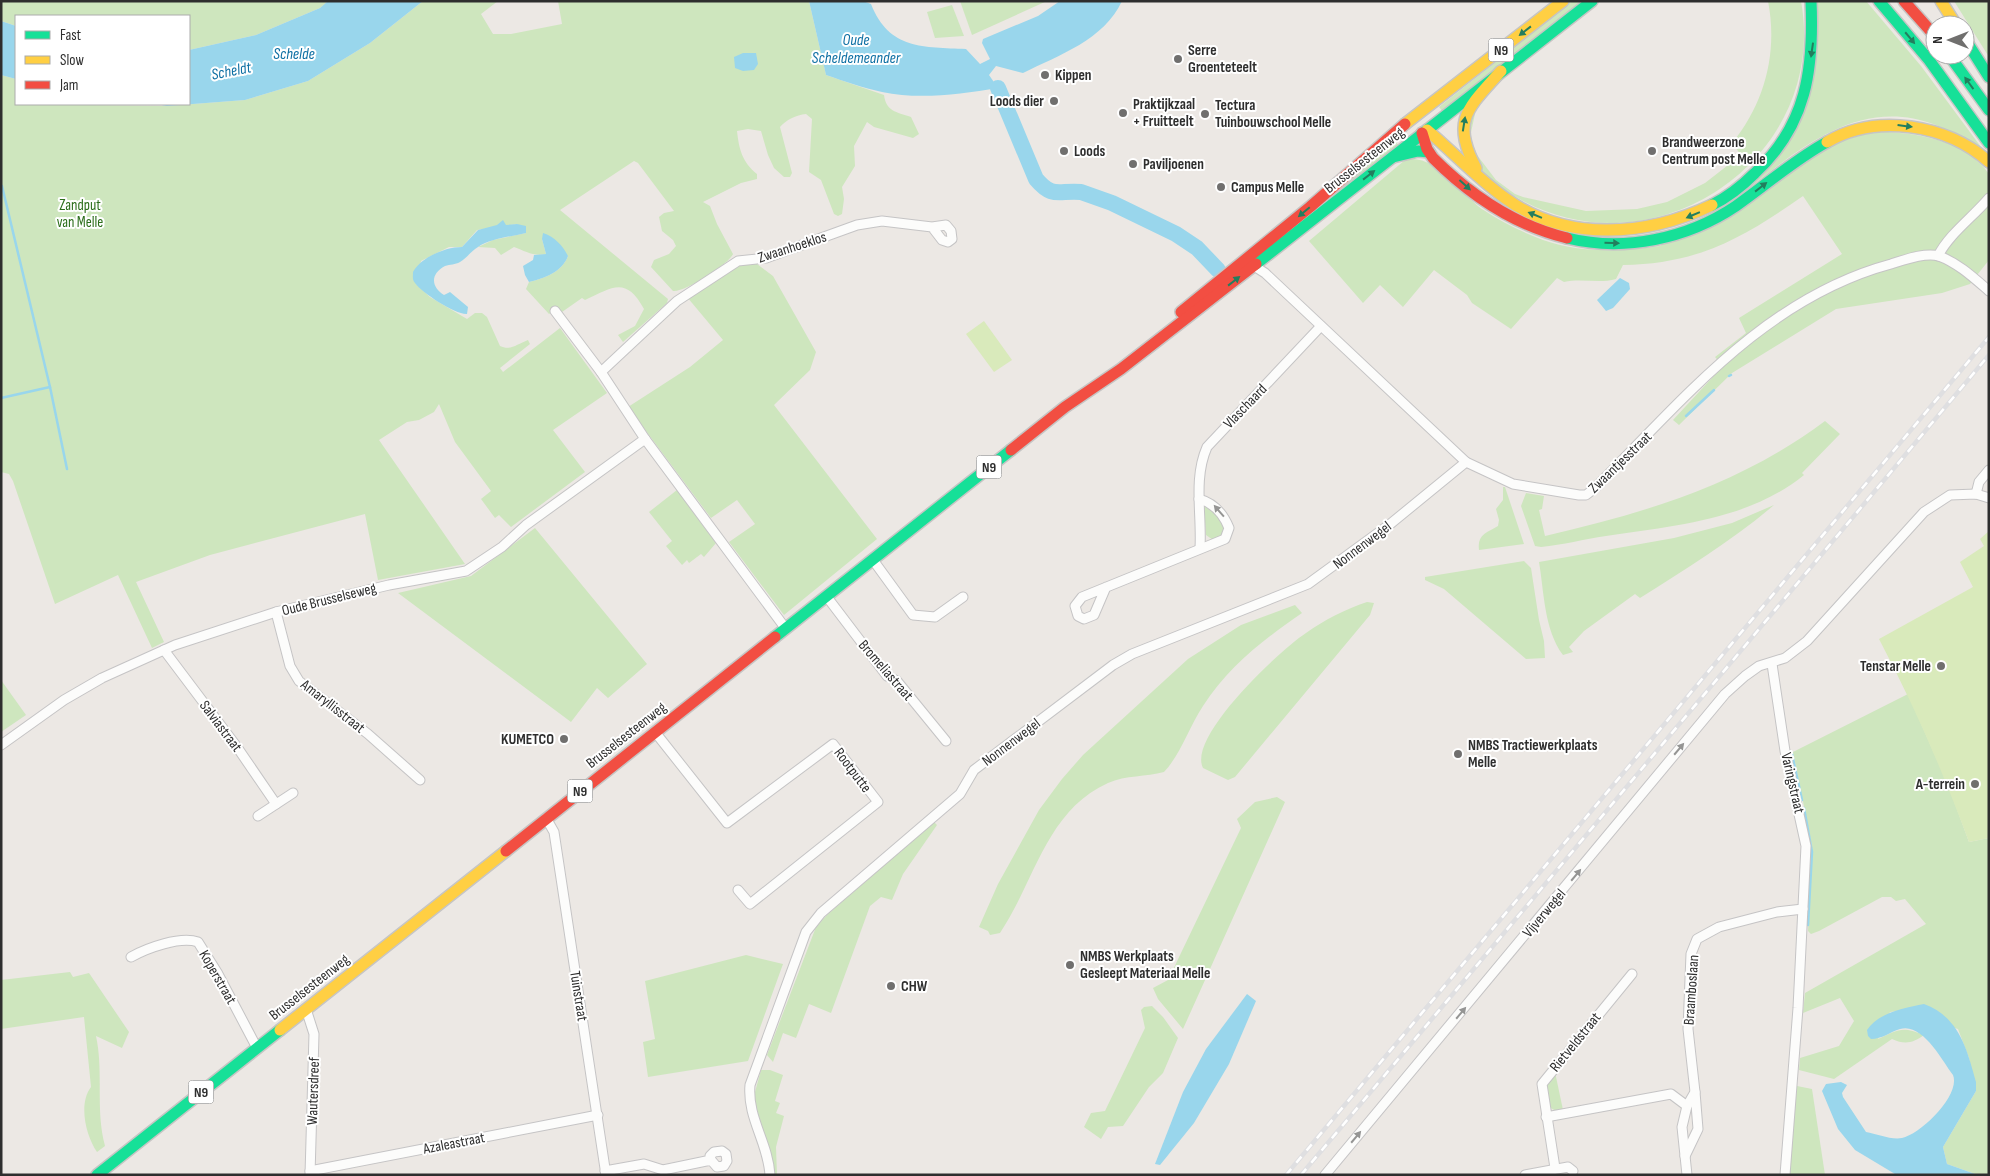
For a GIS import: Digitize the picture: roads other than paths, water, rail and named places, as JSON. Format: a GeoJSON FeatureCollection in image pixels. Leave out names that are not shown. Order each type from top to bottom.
{"type":"FeatureCollection","features":[{"type":"Feature","properties":{"kind":"main road","name":"Brusselsesteenweg"},"geometry":{"type":"LineString","coordinates":[[97,1175],[1081,395],[1093,380],[1310,207],[1390,135],[1563,1]]}},
{"type":"Feature","properties":{"kind":"main road","name":"Brusselsesteenweg"},"geometry":{"type":"LineString","coordinates":[[1081,395],[1096,388],[1592,1]]}},
{"type":"Feature","properties":{"kind":"main road"},"geometry":{"type":"LineString","coordinates":[[1390,135],[1423,131],[1486,184],[1519,208],[1537,217],[1562,225],[1599,231],[1650,228],[1681,220],[1709,208],[1754,176],[1774,154],[1788,132],[1800,108],[1808,77],[1814,42],[1811,1]]}},
{"type":"Feature","properties":{"kind":"main road"},"geometry":{"type":"LineString","coordinates":[[1878,1],[1929,60],[1989,143]]}},
{"type":"Feature","properties":{"kind":"main road"},"geometry":{"type":"LineString","coordinates":[[1904,1],[1925,25]]}},
{"type":"Feature","properties":{"kind":"main road"},"geometry":{"type":"LineString","coordinates":[[1941,1],[1950,15]]}},
{"type":"Feature","properties":{"kind":"main road"},"geometry":{"type":"LineString","coordinates":[[1975,55],[1989,77]]}},
{"type":"Feature","properties":{"kind":"main road"},"geometry":{"type":"LineString","coordinates":[[1956,65],[1989,110]]}},
{"type":"Feature","properties":{"kind":"main road"},"geometry":{"type":"LineString","coordinates":[[1486,184],[1466,153],[1462,140],[1462,124],[1468,107],[1501,71]]}},
{"type":"Feature","properties":{"kind":"main road"},"geometry":{"type":"LineString","coordinates":[[1438,99],[1425,116],[1423,131],[1429,152],[1485,203],[1517,222],[1547,234],[1580,242],[1608,244],[1658,239],[1682,233],[1707,222],[1742,202],[1813,149],[1847,132],[1873,124],[1911,126],[1947,135],[1988,161]]}},
{"type":"Feature","properties":{"kind":"main road"},"geometry":{"type":"LineString","coordinates":[[1393,157],[1418,151],[1429,152]]}},
{"type":"Feature","properties":{"kind":"street"},"geometry":{"type":"LineString","coordinates":[[1989,198],[1974,216],[1942,247],[1938,256],[1965,271],[1989,291]]}},
{"type":"Feature","properties":{"kind":"street","name":"Zwaanhoeklos"},"geometry":{"type":"LineString","coordinates":[[600,372],[677,301],[738,262],[766,258],[858,224],[882,221],[932,227]]}},
{"type":"Feature","properties":{"kind":"street"},"geometry":{"type":"LineString","coordinates":[[1239,265],[1255,264],[1259,249]]}},
{"type":"Feature","properties":{"kind":"street","name":"Zwaantjesstraat"},"geometry":{"type":"LineString","coordinates":[[1255,264],[1466,462],[1491,476],[1513,484],[1586,495],[1712,371],[1745,341],[1782,313],[1805,298],[1866,270],[1915,257],[1938,256]]}},
{"type":"Feature","properties":{"kind":"street"},"geometry":{"type":"LineString","coordinates":[[555,311],[600,372],[645,439],[786,629]]}},
{"type":"Feature","properties":{"kind":"street","name":"Vlaschaard"},"geometry":{"type":"LineString","coordinates":[[1200,548],[1198,481],[1201,460],[1207,447],[1321,326]]}},
{"type":"Feature","properties":{"kind":"street","name":"Oude Brusselseweg"},"geometry":{"type":"LineString","coordinates":[[1,745],[64,700],[102,678],[164,650],[215,630],[276,612],[389,585],[466,571],[490,556],[526,525],[645,439]]}},
{"type":"Feature","properties":{"kind":"street","name":"Nonnenwegel"},"geometry":{"type":"LineString","coordinates":[[770,1175],[767,1155],[749,1101],[750,1085],[806,932],[821,913],[960,794],[974,770],[1113,665],[1132,654],[1308,584],[1390,525],[1466,462]]}},
{"type":"Feature","properties":{"kind":"street"},"geometry":{"type":"LineString","coordinates":[[1976,494],[1979,482],[1989,470]]}},
{"type":"Feature","properties":{"kind":"street"},"geometry":{"type":"LineString","coordinates":[[1772,664],[1793,652],[1830,618],[1924,512],[1950,495],[1976,494],[1989,498]]}},
{"type":"Feature","properties":{"kind":"street"},"geometry":{"type":"LineString","coordinates":[[1106,587],[1225,539],[1229,528],[1225,518],[1212,502],[1199,499]]}},
{"type":"Feature","properties":{"kind":"street"},"geometry":{"type":"LineString","coordinates":[[873,560],[913,615],[935,617],[963,597]]}},
{"type":"Feature","properties":{"kind":"street","name":"Bromeliastraat"},"geometry":{"type":"LineString","coordinates":[[827,597],[887,676],[897,681],[946,741]]}},
{"type":"Feature","properties":{"kind":"street","name":"Amaryllisstraat"},"geometry":{"type":"LineString","coordinates":[[276,612],[290,666],[299,681],[368,734],[420,780]]}},
{"type":"Feature","properties":{"kind":"street","name":"Salviastraat"},"geometry":{"type":"LineString","coordinates":[[164,650],[237,747],[276,804]]}},
{"type":"Feature","properties":{"kind":"street","name":"Varingstraat"},"geometry":{"type":"LineString","coordinates":[[1772,664],[1786,758],[1805,836],[1806,860],[1785,1175]]}},
{"type":"Feature","properties":{"kind":"street","name":"Vijverwegel"},"geometry":{"type":"LineString","coordinates":[[1325,1175],[1725,694],[1759,666],[1772,664]]}},
{"type":"Feature","properties":{"kind":"street","name":"Rootputte"},"geometry":{"type":"LineString","coordinates":[[655,732],[727,823],[833,744],[878,802],[750,904],[738,890]]}},
{"type":"Feature","properties":{"kind":"street"},"geometry":{"type":"LineString","coordinates":[[258,816],[293,793]]}},
{"type":"Feature","properties":{"kind":"street","name":"Tuinstraat"},"geometry":{"type":"LineString","coordinates":[[546,818],[554,832],[606,1173]]}},
{"type":"Feature","properties":{"kind":"street","name":"Braamboslaan"},"geometry":{"type":"LineString","coordinates":[[1685,1156],[1698,1129],[1690,1060],[1688,1012],[1691,954],[1697,939],[1719,927],[1777,912],[1803,909]]}},
{"type":"Feature","properties":{"kind":"street","name":"Koperstraat"},"geometry":{"type":"LineString","coordinates":[[131,957],[166,944],[191,940],[198,942],[218,974],[257,1048]]}},
{"type":"Feature","properties":{"kind":"street","name":"Rietveldstraat"},"geometry":{"type":"LineString","coordinates":[[1555,1168],[1542,1084],[1632,974]]}},
{"type":"Feature","properties":{"kind":"street","name":"Wautersdreef"},"geometry":{"type":"LineString","coordinates":[[306,1010],[314,1034],[310,1173]]}},
{"type":"Feature","properties":{"kind":"street"},"geometry":{"type":"LineString","coordinates":[[1687,1175],[1682,1127],[1687,1106],[1695,1092]]}},
{"type":"Feature","properties":{"kind":"street"},"geometry":{"type":"LineString","coordinates":[[1546,1117],[1671,1094],[1687,1106]]}},
{"type":"Feature","properties":{"kind":"street","name":"Azaleastraat"},"geometry":{"type":"LineString","coordinates":[[310,1173],[598,1115]]}},
{"type":"Feature","properties":{"kind":"street"},"geometry":{"type":"LineString","coordinates":[[606,1173],[644,1164],[663,1170],[711,1160]]}},
{"type":"Feature","properties":{"kind":"street"},"geometry":{"type":"LineString","coordinates":[[1525,1175],[1555,1168],[1568,1167],[1573,1171]]}},
{"type":"Feature","properties":{"kind":"water","name":"Schelde"},"geometry":{"type":"Polygon","coordinates":[[[328,1],[423,1],[370,43],[308,81],[245,100],[190,104],[190,50],[256,35],[320,8],[328,1]]]}},
{"type":"Feature","properties":{"kind":"water","name":"Oude Scheldemeander"},"geometry":{"type":"Polygon","coordinates":[[[809,1],[863,1],[871,4],[879,19],[898,38],[922,46],[966,49],[980,64],[990,59],[982,43],[983,39],[1038,16],[1060,1],[1122,1],[1114,15],[1104,26],[1065,53],[1023,73],[996,66],[989,75],[998,88],[955,94],[911,96],[882,92],[826,75],[809,1]]]}},
{"type":"Feature","properties":{"kind":"water"},"geometry":{"type":"Polygon","coordinates":[[[1,21],[15,26],[15,79],[1,75],[1,21]]]}},
{"type":"Feature","properties":{"kind":"water"},"geometry":{"type":"Polygon","coordinates":[[[743,53],[756,53],[758,64],[754,70],[743,71],[735,68],[734,57],[743,53]]]}},
{"type":"Feature","properties":{"kind":"water"},"geometry":{"type":"Polygon","coordinates":[[[503,220],[506,225],[517,224],[526,226],[526,233],[483,244],[460,262],[440,269],[435,277],[435,284],[440,292],[444,295],[450,292],[468,307],[467,314],[455,311],[440,303],[414,282],[413,272],[428,257],[442,251],[462,247],[478,230],[497,225],[503,220]]]}},
{"type":"Feature","properties":{"kind":"water"},"geometry":{"type":"Polygon","coordinates":[[[543,233],[551,236],[558,242],[568,256],[557,270],[547,276],[529,282],[523,266],[533,260],[534,255],[546,254],[542,239],[543,233]]]}},
{"type":"Feature","properties":{"kind":"water"},"geometry":{"type":"Polygon","coordinates":[[[1620,278],[1629,283],[1630,289],[1613,308],[1606,311],[1597,300],[1620,278]]]}},
{"type":"Feature","properties":{"kind":"water"},"geometry":{"type":"Polygon","coordinates":[[[1247,994],[1256,1001],[1229,1064],[1194,1123],[1160,1165],[1155,1164],[1183,1092],[1206,1049],[1247,994]]]}},
{"type":"Feature","properties":{"kind":"water"},"geometry":{"type":"Polygon","coordinates":[[[1924,1004],[1946,1017],[1960,1036],[1969,1058],[1976,1082],[1976,1091],[1943,1147],[1947,1164],[1978,1175],[1895,1174],[1855,1150],[1838,1129],[1822,1091],[1826,1084],[1841,1082],[1847,1085],[1842,1093],[1843,1097],[1866,1132],[1889,1138],[1902,1138],[1929,1122],[1951,1093],[1954,1083],[1953,1075],[1931,1044],[1916,1031],[1908,1028],[1900,1029],[1882,1037],[1871,1039],[1868,1036],[1867,1030],[1885,1015],[1924,1004]]]}},
{"type":"Feature","properties":{"kind":"waterway"},"geometry":{"type":"LineString","coordinates":[[998,88],[1036,179],[1042,185],[1052,191],[1081,192],[1112,203],[1176,234],[1197,248],[1218,270]]}},
{"type":"Feature","properties":{"kind":"waterway"},"geometry":{"type":"LineString","coordinates":[[2,186],[50,387],[67,469]]}},
{"type":"Feature","properties":{"kind":"waterway"},"geometry":{"type":"LineString","coordinates":[[1,398],[50,387]]}},
{"type":"Feature","properties":{"kind":"waterway"},"geometry":{"type":"LineString","coordinates":[[1686,416],[1714,390]]}},
{"type":"Feature","properties":{"kind":"waterway"},"geometry":{"type":"LineString","coordinates":[[1792,754],[1802,800]]}},
{"type":"Feature","properties":{"kind":"waterway"},"geometry":{"type":"LineString","coordinates":[[1804,808],[1812,852],[1808,925]]}},
{"type":"Feature","properties":{"kind":"railway"},"geometry":{"type":"LineString","coordinates":[[1286,1175],[1989,337]]}},
{"type":"Feature","properties":{"kind":"railway"},"geometry":{"type":"LineString","coordinates":[[1301,1175],[1989,355]]}},
{"type":"Feature","properties":{"kind":"place","name":"Serre Groenteteelt"},"geometry":{"type":"Point","coordinates":[1178,59]}},
{"type":"Feature","properties":{"kind":"place","name":"Kippen"},"geometry":{"type":"Point","coordinates":[1045,75]}},
{"type":"Feature","properties":{"kind":"place","name":"Loods dier"},"geometry":{"type":"Point","coordinates":[1054,101]}},
{"type":"Feature","properties":{"kind":"place","name":"Praktijkzaal + Fruitteelt"},"geometry":{"type":"Point","coordinates":[1123,113]}},
{"type":"Feature","properties":{"kind":"place","name":"Tectura Tuinbouwschool Melle"},"geometry":{"type":"Point","coordinates":[1205,114]}},
{"type":"Feature","properties":{"kind":"place","name":"Loods"},"geometry":{"type":"Point","coordinates":[1064,151]}},
{"type":"Feature","properties":{"kind":"place","name":"Brandweerzone Centrum post Melle"},"geometry":{"type":"Point","coordinates":[1652,151]}},
{"type":"Feature","properties":{"kind":"place","name":"Paviljoenen"},"geometry":{"type":"Point","coordinates":[1133,164]}},
{"type":"Feature","properties":{"kind":"place","name":"Campus Melle"},"geometry":{"type":"Point","coordinates":[1221,187]}},
{"type":"Feature","properties":{"kind":"place","name":"Tenstar Melle"},"geometry":{"type":"Point","coordinates":[1941,666]}},
{"type":"Feature","properties":{"kind":"place","name":"KUMETCO"},"geometry":{"type":"Point","coordinates":[564,739]}},
{"type":"Feature","properties":{"kind":"place","name":"NMBS Tractiewerkplaats Melle"},"geometry":{"type":"Point","coordinates":[1458,754]}},
{"type":"Feature","properties":{"kind":"place","name":"A-terrein"},"geometry":{"type":"Point","coordinates":[1975,784]}},
{"type":"Feature","properties":{"kind":"place","name":"NMBS Werkplaats Gesleept Materiaal Melle"},"geometry":{"type":"Point","coordinates":[1070,965]}},
{"type":"Feature","properties":{"kind":"place","name":"CHW"},"geometry":{"type":"Point","coordinates":[891,986]}},
{"type":"Feature","properties":{"kind":"water label","name":"Scheldt"},"geometry":{"type":"Point","coordinates":[231,70]}},
{"type":"Feature","properties":{"kind":"park label","name":"Zandput van Melle"},"geometry":{"type":"Point","coordinates":[80,214]}}]}
